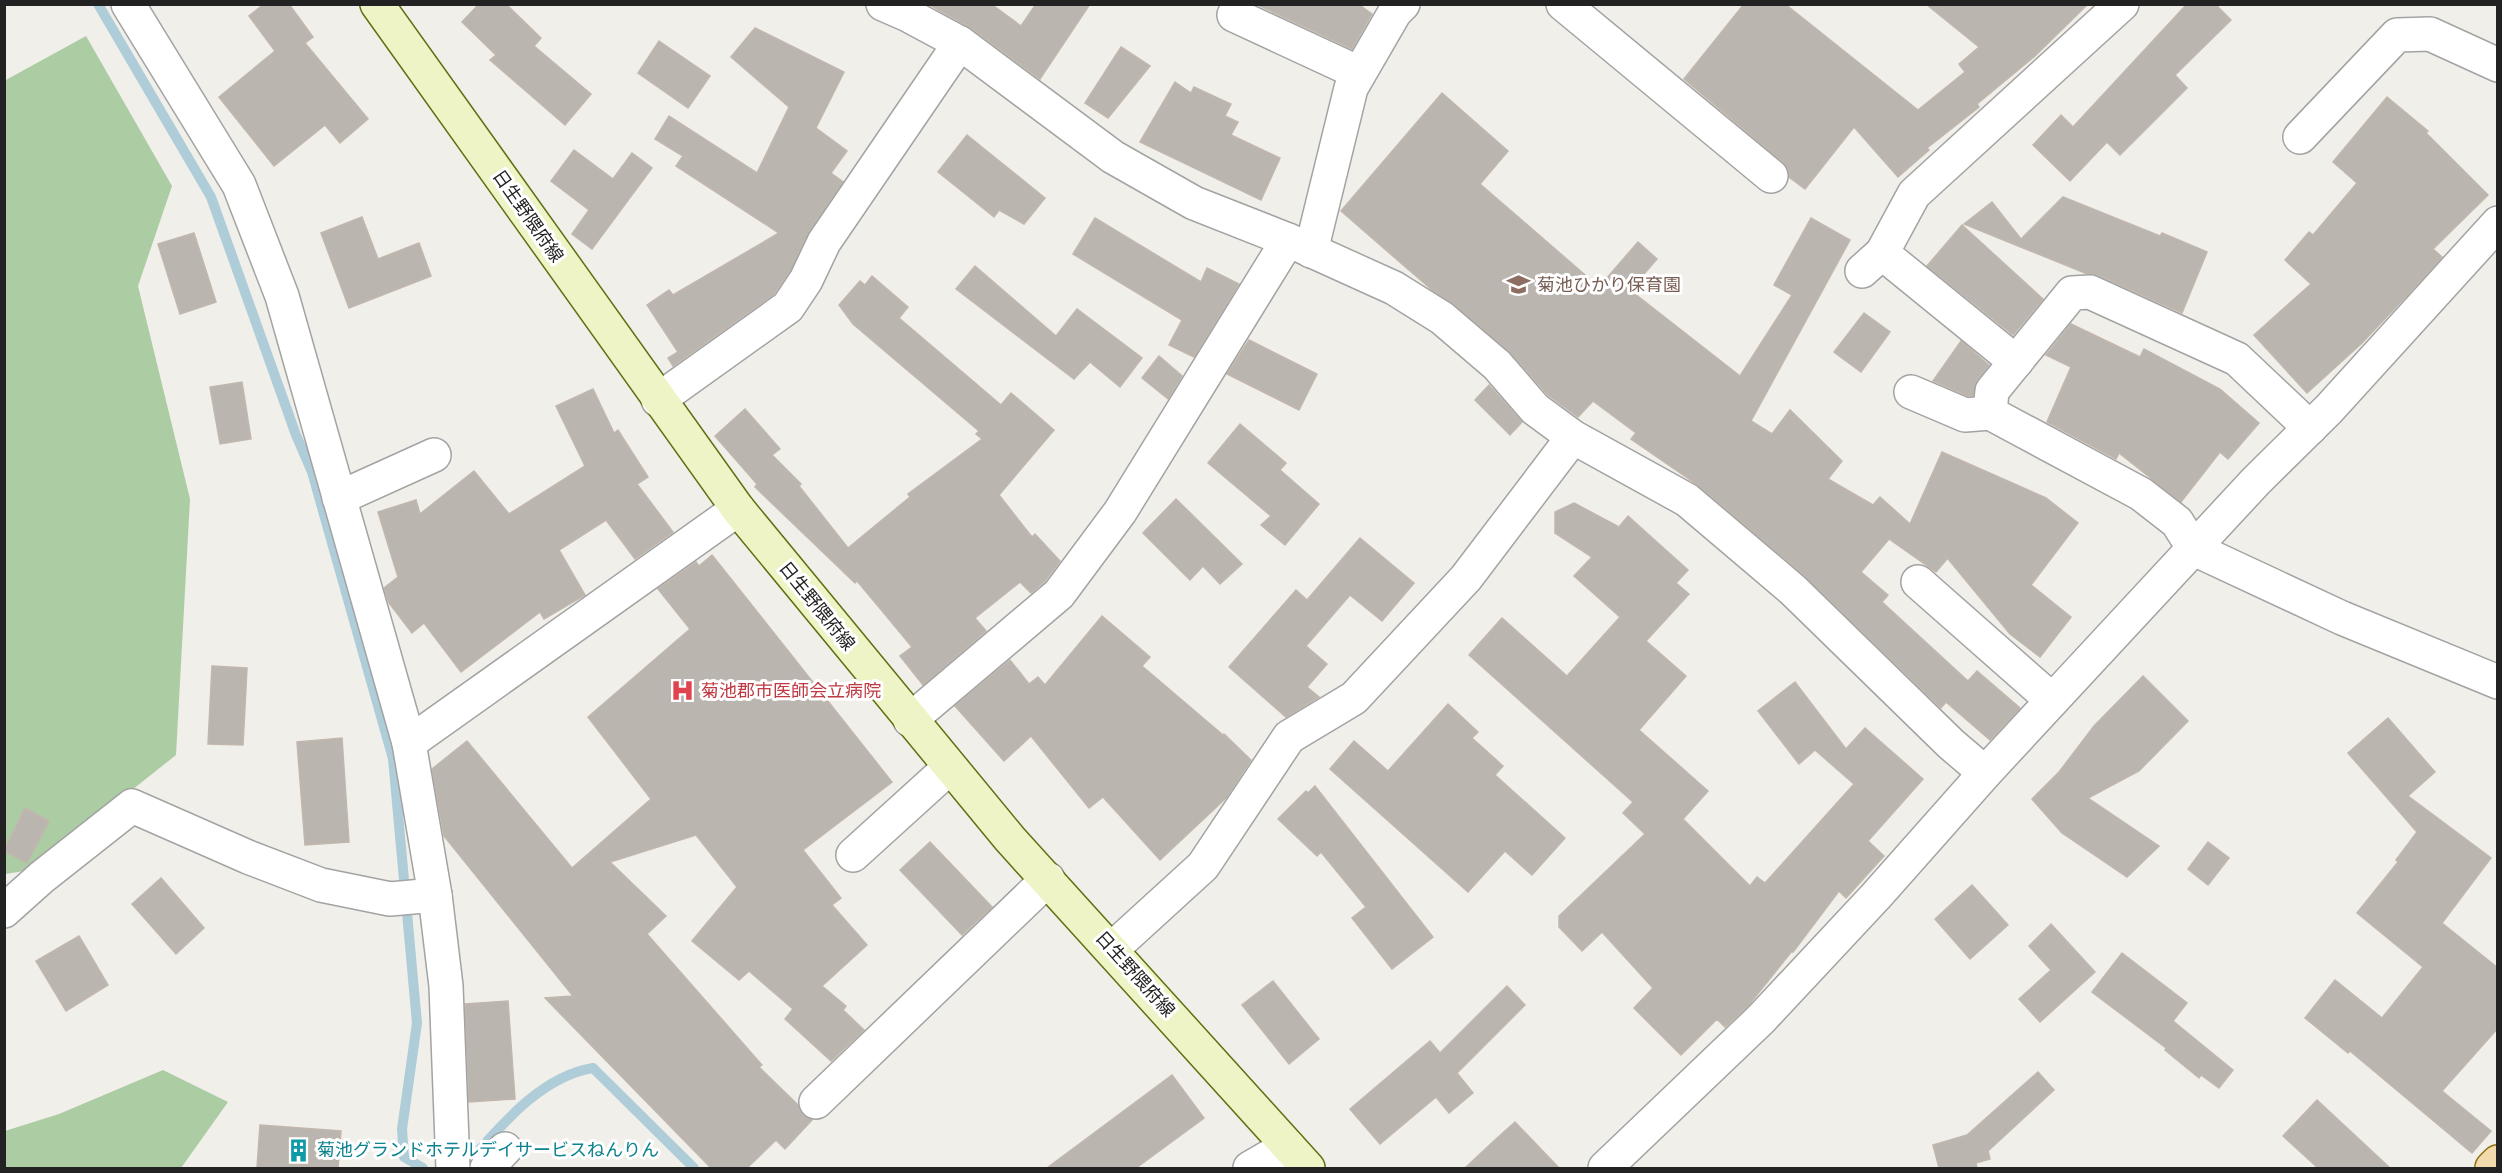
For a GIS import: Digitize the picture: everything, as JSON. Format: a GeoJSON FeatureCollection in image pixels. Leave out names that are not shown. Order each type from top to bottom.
{"type":"FeatureCollection","features":[{"type":"Feature","properties":{"kind":"main road","name":"日生野隈府線"},"geometry":{"type":"LineString","coordinates":[[376,4],[738,509],[1010,839],[1298,1157]]}},
{"type":"Feature","properties":{"kind":"main road"},"geometry":{"type":"LineString","coordinates":[[2492,1168],[2498,1162]]}},
{"type":"Feature","properties":{"kind":"street"},"geometry":{"type":"LineString","coordinates":[[128,4],[239,185],[282,296],[409,743],[435,895],[446,986],[453,1168]]}},
{"type":"Feature","properties":{"kind":"street"},"geometry":{"type":"LineString","coordinates":[[883,4],[960,43],[1113,157],[1194,203],[1300,246],[1394,288],[1442,318],[1497,365],[1535,409],[1573,436],[1687,500],[1793,590],[1951,744],[1984,773]]}},
{"type":"Feature","properties":{"kind":"street"},"geometry":{"type":"LineString","coordinates":[[910,720],[1059,594],[1120,512],[1300,246],[1351,88],[1395,12],[1403,4]]}},
{"type":"Feature","properties":{"kind":"street"},"geometry":{"type":"LineString","coordinates":[[1563,4],[1772,176]]}},
{"type":"Feature","properties":{"kind":"street"},"geometry":{"type":"LineString","coordinates":[[2016,362],[1872,262],[1914,194],[2122,4]]}},
{"type":"Feature","properties":{"kind":"street"},"geometry":{"type":"LineString","coordinates":[[1234,15],[1359,73]]}},
{"type":"Feature","properties":{"kind":"street"},"geometry":{"type":"LineString","coordinates":[[2300,137],[2397,35],[2430,34],[2498,65]]}},
{"type":"Feature","properties":{"kind":"street"},"geometry":{"type":"LineString","coordinates":[[658,399],[788,307],[806,280],[825,242],[960,43]]}},
{"type":"Feature","properties":{"kind":"street"},"geometry":{"type":"LineString","coordinates":[[1605,1168],[1761,1019],[1876,896],[1984,773],[2256,481],[2310,428],[2498,223]]}},
{"type":"Feature","properties":{"kind":"street"},"geometry":{"type":"LineString","coordinates":[[1990,413],[1992,392],[2072,293],[2090,291],[2237,359],[2310,428]]}},
{"type":"Feature","properties":{"kind":"street"},"geometry":{"type":"LineString","coordinates":[[1911,392],[1965,415],[1990,413],[2141,494],[2176,522],[2194,549],[2342,618],[2498,682]]}},
{"type":"Feature","properties":{"kind":"street"},"geometry":{"type":"LineString","coordinates":[[1112,949],[1203,866],[1289,737],[1354,698],[1466,578],[1573,436]]}},
{"type":"Feature","properties":{"kind":"street"},"geometry":{"type":"LineString","coordinates":[[339,498],[434,455]]}},
{"type":"Feature","properties":{"kind":"street"},"geometry":{"type":"LineString","coordinates":[[409,743],[738,509]]}},
{"type":"Feature","properties":{"kind":"street"},"geometry":{"type":"LineString","coordinates":[[1918,582],[2052,700]]}},
{"type":"Feature","properties":{"kind":"street"},"geometry":{"type":"LineString","coordinates":[[853,855],[950,767]]}},
{"type":"Feature","properties":{"kind":"street"},"geometry":{"type":"LineString","coordinates":[[4,911],[42,877],[132,806],[248,857],[311,881],[357,894],[390,899],[435,895]]}},
{"type":"Feature","properties":{"kind":"street"},"geometry":{"type":"LineString","coordinates":[[816,1102],[1048,879]]}},
{"type":"Feature","properties":{"kind":"street"},"geometry":{"type":"LineString","coordinates":[[1250,1168],[1298,1157]]}},
{"type":"Feature","properties":{"kind":"green space"},"geometry":{"type":"Polygon","coordinates":[[[86,36],[172,186],[138,286],[190,499],[176,755],[31,870],[5,874],[4,81],[86,36]]]}},
{"type":"Feature","properties":{"kind":"green space"},"geometry":{"type":"Polygon","coordinates":[[[163,1070],[228,1102],[181,1168],[5,1168],[5,1131],[59,1114],[163,1070]]]}},
{"type":"Feature","properties":{"kind":"building"},"geometry":{"type":"Polygon","coordinates":[[[264,4],[289,4],[313,37],[305,43],[368,119],[340,143],[325,125],[274,166],[219,97],[275,51],[249,16],[264,4]]]}},
{"type":"Feature","properties":{"kind":"building"},"geometry":{"type":"Polygon","coordinates":[[[479,4],[506,4],[541,38],[534,46],[591,94],[565,125],[490,60],[496,55],[462,22],[479,4]]]}},
{"type":"Feature","properties":{"kind":"building"},"geometry":{"type":"Polygon","coordinates":[[[928,4],[991,4],[1021,26],[1036,4],[1090,4],[1040,79],[971,28],[928,4]]]}},
{"type":"Feature","properties":{"kind":"building"},"geometry":{"type":"Polygon","coordinates":[[[1256,4],[1358,4],[1372,14],[1352,49],[1256,4]]]}},
{"type":"Feature","properties":{"kind":"building"},"geometry":{"type":"Polygon","coordinates":[[[1744,4],[1785,4],[1918,110],[1965,72],[1959,64],[1979,47],[1926,4],[2088,4],[2035,56],[1977,104],[1979,107],[1927,148],[1929,150],[1898,177],[1854,127],[1805,189],[1789,177],[1788,169],[1783,162],[1684,79],[1744,4]]]}},
{"type":"Feature","properties":{"kind":"building"},"geometry":{"type":"Polygon","coordinates":[[[2187,4],[2215,4],[2231,20],[2175,75],[2187,88],[2120,155],[2107,142],[2070,181],[2033,145],[2061,115],[2073,127],[2187,4]]]}},
{"type":"Feature","properties":{"kind":"building"},"geometry":{"type":"Polygon","coordinates":[[[755,28],[844,72],[816,128],[847,151],[831,173],[843,182],[809,231],[790,271],[774,294],[673,366],[668,358],[678,352],[647,305],[669,290],[673,295],[779,233],[676,166],[683,156],[655,139],[669,116],[757,173],[789,107],[731,57],[755,28]]]}},
{"type":"Feature","properties":{"kind":"building"},"geometry":{"type":"Polygon","coordinates":[[[659,41],[710,76],[688,108],[638,73],[659,41]]]}},
{"type":"Feature","properties":{"kind":"building"},"geometry":{"type":"Polygon","coordinates":[[[1121,47],[1150,66],[1108,118],[1085,103],[1121,47]]]}},
{"type":"Feature","properties":{"kind":"building"},"geometry":{"type":"Polygon","coordinates":[[[1175,82],[1191,93],[1194,87],[1231,104],[1225,116],[1238,122],[1231,135],[1280,158],[1261,200],[1140,142],[1175,82]]]}},
{"type":"Feature","properties":{"kind":"building"},"geometry":{"type":"Polygon","coordinates":[[[1442,93],[1508,151],[1480,184],[1599,287],[1638,242],[1657,259],[1630,290],[1740,376],[1792,295],[1774,285],[1811,218],[1850,240],[1751,421],[1772,434],[1790,410],[1842,461],[1828,479],[1873,505],[1880,497],[1910,524],[1942,452],[2046,498],[2078,523],[2031,585],[2071,617],[2040,657],[2010,634],[1944,554],[1947,559],[1936,572],[1889,539],[1861,572],[1888,595],[1882,602],[1968,681],[1977,671],[2020,708],[1990,740],[1946,702],[1941,708],[1805,576],[1699,486],[1631,439],[1636,433],[1593,401],[1578,417],[1548,395],[1509,351],[1454,304],[1432,290],[1341,211],[1442,93]]]}},
{"type":"Feature","properties":{"kind":"building"},"geometry":{"type":"Polygon","coordinates":[[[2387,97],[2428,131],[2426,133],[2488,195],[2433,249],[2442,257],[2413,289],[2362,343],[2307,393],[2254,335],[2311,284],[2285,260],[2309,232],[2313,235],[2357,183],[2333,162],[2387,97]]]}},
{"type":"Feature","properties":{"kind":"building"},"geometry":{"type":"Polygon","coordinates":[[[967,135],[1045,198],[1024,224],[999,210],[994,217],[938,172],[967,135]]]}},
{"type":"Feature","properties":{"kind":"building"},"geometry":{"type":"Polygon","coordinates":[[[574,150],[613,179],[632,153],[652,168],[592,249],[572,234],[589,210],[551,181],[574,150]]]}},
{"type":"Feature","properties":{"kind":"building"},"geometry":{"type":"Polygon","coordinates":[[[2063,197],[2160,236],[2162,233],[2207,252],[2182,313],[2098,275],[2085,273],[1964,224],[1992,202],[2021,239],[2063,197]]]}},
{"type":"Feature","properties":{"kind":"building"},"geometry":{"type":"Polygon","coordinates":[[[362,217],[378,259],[419,243],[431,276],[349,308],[321,233],[362,217]]]}},
{"type":"Feature","properties":{"kind":"building"},"geometry":{"type":"Polygon","coordinates":[[[1095,218],[1201,282],[1207,268],[1239,284],[1194,357],[1169,345],[1182,320],[1073,254],[1095,218]]]}},
{"type":"Feature","properties":{"kind":"building"},"geometry":{"type":"Polygon","coordinates":[[[1962,225],[2043,299],[2013,335],[1927,266],[1962,225]]]}},
{"type":"Feature","properties":{"kind":"building"},"geometry":{"type":"Polygon","coordinates":[[[194,233],[216,302],[180,314],[158,244],[194,233]]]}},
{"type":"Feature","properties":{"kind":"building"},"geometry":{"type":"Polygon","coordinates":[[[975,266],[1056,336],[1077,309],[1142,358],[1120,387],[1090,362],[1074,379],[956,289],[975,266]]]}},
{"type":"Feature","properties":{"kind":"building"},"geometry":{"type":"Polygon","coordinates":[[[872,276],[908,307],[899,318],[1001,405],[1011,393],[1054,430],[999,495],[1032,537],[1035,534],[1060,561],[1045,581],[1031,593],[1020,582],[975,618],[986,631],[923,685],[900,656],[912,647],[878,606],[857,581],[855,583],[755,487],[757,484],[715,436],[745,409],[780,449],[772,455],[801,484],[799,486],[848,548],[910,497],[908,494],[982,439],[976,434],[979,431],[853,324],[839,305],[860,281],[865,285],[872,276]]]}},
{"type":"Feature","properties":{"kind":"building"},"geometry":{"type":"Polygon","coordinates":[[[1864,313],[1890,332],[1861,372],[1834,352],[1864,313]]]}},
{"type":"Feature","properties":{"kind":"building"},"geometry":{"type":"Polygon","coordinates":[[[2071,324],[2140,357],[2144,349],[2220,389],[2259,423],[2228,459],[2220,452],[2181,502],[2119,453],[2116,459],[2047,422],[2071,367],[2046,355],[2071,324]]]}},
{"type":"Feature","properties":{"kind":"building"},"geometry":{"type":"Polygon","coordinates":[[[1249,340],[1317,374],[1299,410],[1227,374],[1249,340]]]}},
{"type":"Feature","properties":{"kind":"building"},"geometry":{"type":"Polygon","coordinates":[[[1961,341],[1989,365],[1977,380],[1973,396],[1933,381],[1961,341]]]}},
{"type":"Feature","properties":{"kind":"building"},"geometry":{"type":"Polygon","coordinates":[[[1159,356],[1182,376],[1168,399],[1142,378],[1159,356]]]}},
{"type":"Feature","properties":{"kind":"building"},"geometry":{"type":"Polygon","coordinates":[[[242,382],[251,439],[220,444],[210,387],[242,382]]]}},
{"type":"Feature","properties":{"kind":"building"},"geometry":{"type":"Polygon","coordinates":[[[1489,385],[1522,422],[1510,435],[1475,400],[1489,385]]]}},
{"type":"Feature","properties":{"kind":"building"},"geometry":{"type":"Polygon","coordinates":[[[593,389],[614,433],[618,430],[648,477],[637,484],[673,532],[635,559],[606,520],[559,550],[585,595],[544,619],[540,612],[461,672],[424,623],[412,633],[389,603],[384,588],[398,577],[378,512],[416,500],[420,514],[474,471],[509,514],[585,466],[556,406],[593,389]]]}},
{"type":"Feature","properties":{"kind":"building"},"geometry":{"type":"Polygon","coordinates":[[[1240,424],[1286,463],[1280,470],[1319,504],[1285,545],[1261,525],[1271,516],[1208,463],[1240,424]]]}},
{"type":"Feature","properties":{"kind":"building"},"geometry":{"type":"Polygon","coordinates":[[[1176,499],[1242,564],[1220,584],[1203,566],[1190,580],[1143,533],[1176,499]]]}},
{"type":"Feature","properties":{"kind":"building"},"geometry":{"type":"Polygon","coordinates":[[[1574,503],[1619,527],[1628,516],[1688,570],[1676,583],[1689,594],[1646,641],[1686,676],[1639,730],[1708,791],[1683,819],[1750,886],[1757,877],[1765,883],[1854,784],[1815,750],[1799,764],[1758,711],[1795,682],[1846,749],[1865,728],[1923,779],[1868,841],[1884,856],[1846,898],[1839,891],[1748,1006],[1725,1027],[1717,1019],[1681,1055],[1634,1008],[1653,988],[1602,932],[1582,951],[1559,927],[1559,916],[1645,834],[1623,813],[1633,802],[1469,655],[1502,618],[1567,676],[1620,617],[1574,576],[1592,557],[1555,533],[1555,512],[1574,503]]]}},
{"type":"Feature","properties":{"kind":"building"},"geometry":{"type":"Polygon","coordinates":[[[1360,538],[1414,583],[1382,621],[1350,595],[1306,646],[1327,664],[1307,687],[1319,697],[1286,717],[1229,667],[1296,590],[1307,600],[1360,538]]]}},
{"type":"Feature","properties":{"kind":"building"},"geometry":{"type":"Polygon","coordinates":[[[712,555],[892,782],[803,850],[841,898],[832,905],[867,945],[822,986],[846,1006],[843,1010],[864,1030],[831,1061],[785,1019],[793,1009],[749,971],[739,980],[692,941],[737,887],[696,835],[610,862],[666,916],[647,934],[762,1065],[759,1067],[798,1105],[803,1115],[812,1120],[785,1149],[776,1140],[747,1168],[711,1168],[545,998],[573,996],[444,836],[432,769],[467,741],[572,868],[651,799],[588,717],[690,629],[658,589],[696,562],[699,566],[712,555]]]}},
{"type":"Feature","properties":{"kind":"building"},"geometry":{"type":"Polygon","coordinates":[[[1102,616],[1150,657],[1142,666],[1224,734],[1251,760],[1226,798],[1160,860],[1103,797],[1089,808],[1031,736],[1004,761],[955,706],[1010,660],[1029,684],[1038,677],[1045,685],[1102,616]]]}},
{"type":"Feature","properties":{"kind":"building"},"geometry":{"type":"Polygon","coordinates":[[[212,666],[247,668],[243,745],[208,744],[212,666]]]}},
{"type":"Feature","properties":{"kind":"building"},"geometry":{"type":"Polygon","coordinates":[[[2143,676],[2188,721],[2139,771],[2088,798],[2159,846],[2127,877],[2062,833],[2032,799],[2059,772],[2094,726],[2143,676]]]}},
{"type":"Feature","properties":{"kind":"building"},"geometry":{"type":"Polygon","coordinates":[[[1448,704],[1478,732],[1472,738],[1503,766],[1495,775],[1565,838],[1532,875],[1505,851],[1468,892],[1330,769],[1354,741],[1388,771],[1448,704]]]}},
{"type":"Feature","properties":{"kind":"building"},"geometry":{"type":"Polygon","coordinates":[[[2388,718],[2435,772],[2408,796],[2491,858],[2442,923],[2498,968],[2498,1028],[2442,1091],[2491,1131],[2472,1153],[2350,1051],[2348,1053],[2305,1018],[2335,980],[2382,1018],[2423,967],[2357,913],[2398,862],[2396,860],[2417,832],[2348,753],[2388,718]]]}},
{"type":"Feature","properties":{"kind":"building"},"geometry":{"type":"Polygon","coordinates":[[[342,738],[349,842],[305,845],[297,742],[342,738]]]}},
{"type":"Feature","properties":{"kind":"building"},"geometry":{"type":"Polygon","coordinates":[[[1315,786],[1433,937],[1392,969],[1352,918],[1366,907],[1321,852],[1317,856],[1278,819],[1306,791],[1308,793],[1315,786]]]}},
{"type":"Feature","properties":{"kind":"building"},"geometry":{"type":"Polygon","coordinates":[[[25,808],[49,821],[27,863],[4,851],[25,808]]]}},
{"type":"Feature","properties":{"kind":"building"},"geometry":{"type":"Polygon","coordinates":[[[930,842],[992,907],[962,935],[900,870],[930,842]]]}},
{"type":"Feature","properties":{"kind":"building"},"geometry":{"type":"Polygon","coordinates":[[[2208,842],[2229,858],[2208,885],[2188,869],[2208,842]]]}},
{"type":"Feature","properties":{"kind":"building"},"geometry":{"type":"Polygon","coordinates":[[[161,878],[204,928],[176,954],[132,904],[161,878]]]}},
{"type":"Feature","properties":{"kind":"building"},"geometry":{"type":"Polygon","coordinates":[[[1972,885],[2008,925],[1970,959],[1935,919],[1972,885]]]}},
{"type":"Feature","properties":{"kind":"building"},"geometry":{"type":"Polygon","coordinates":[[[2051,924],[2095,972],[2040,1022],[2019,999],[2051,970],[2029,946],[2051,924]]]}},
{"type":"Feature","properties":{"kind":"building"},"geometry":{"type":"Polygon","coordinates":[[[79,936],[108,985],[66,1011],[36,961],[79,936]]]}},
{"type":"Feature","properties":{"kind":"building"},"geometry":{"type":"Polygon","coordinates":[[[2122,953],[2187,1003],[2173,1021],[2233,1070],[2219,1088],[2201,1075],[2199,1078],[2165,1050],[2166,1048],[2092,992],[2122,953]]]}},
{"type":"Feature","properties":{"kind":"building"},"geometry":{"type":"Polygon","coordinates":[[[1273,981],[1319,1039],[1289,1064],[1242,1005],[1273,981]]]}},
{"type":"Feature","properties":{"kind":"building"},"geometry":{"type":"Polygon","coordinates":[[[1507,986],[1525,1005],[1457,1073],[1473,1093],[1449,1113],[1436,1097],[1380,1144],[1350,1109],[1430,1041],[1440,1053],[1507,986]]]}},
{"type":"Feature","properties":{"kind":"building"},"geometry":{"type":"Polygon","coordinates":[[[508,1001],[515,1099],[469,1102],[465,1004],[508,1001]]]}},
{"type":"Feature","properties":{"kind":"building"},"geometry":{"type":"Polygon","coordinates":[[[2038,1072],[2054,1090],[1988,1151],[1990,1159],[1976,1163],[1977,1168],[1939,1168],[1933,1145],[1967,1135],[2038,1072]]]}},
{"type":"Feature","properties":{"kind":"building"},"geometry":{"type":"Polygon","coordinates":[[[1172,1075],[1204,1118],[1136,1168],[1047,1168],[1172,1075]]]}},
{"type":"Feature","properties":{"kind":"building"},"geometry":{"type":"Polygon","coordinates":[[[2317,1100],[2390,1168],[2318,1168],[2283,1136],[2317,1100]]]}},
{"type":"Feature","properties":{"kind":"building"},"geometry":{"type":"Polygon","coordinates":[[[1515,1122],[1559,1168],[1465,1168],[1496,1139],[1515,1122]]]}},
{"type":"Feature","properties":{"kind":"building","name":"菊池グランドホテルデイサービスねんりん"},"geometry":{"type":"Polygon","coordinates":[[[260,1125],[341,1131],[338,1168],[257,1168],[260,1125]]]}},
{"type":"Feature","properties":{"kind":"waterway"},"geometry":{"type":"LineString","coordinates":[[98,4],[211,197],[296,435],[312,472],[393,759],[417,1023],[402,1129],[404,1157],[423,1168]]}},
{"type":"Feature","properties":{"kind":"waterway"},"geometry":{"type":"LineString","coordinates":[[472,1158],[511,1116],[541,1090],[558,1080],[593,1068],[694,1168]]}},
{"type":"Feature","properties":{"kind":"place","name":"菊池ひかり保育園"},"geometry":{"type":"Point","coordinates":[1519,285]}},
{"type":"Feature","properties":{"kind":"place","name":"菊池郡市医師会立病院"},"geometry":{"type":"Point","coordinates":[683,691]}},
{"type":"Feature","properties":{"kind":"place","name":"菊池グランドホテルデイサービスねんりん"},"geometry":{"type":"Point","coordinates":[299,1150]}}]}
